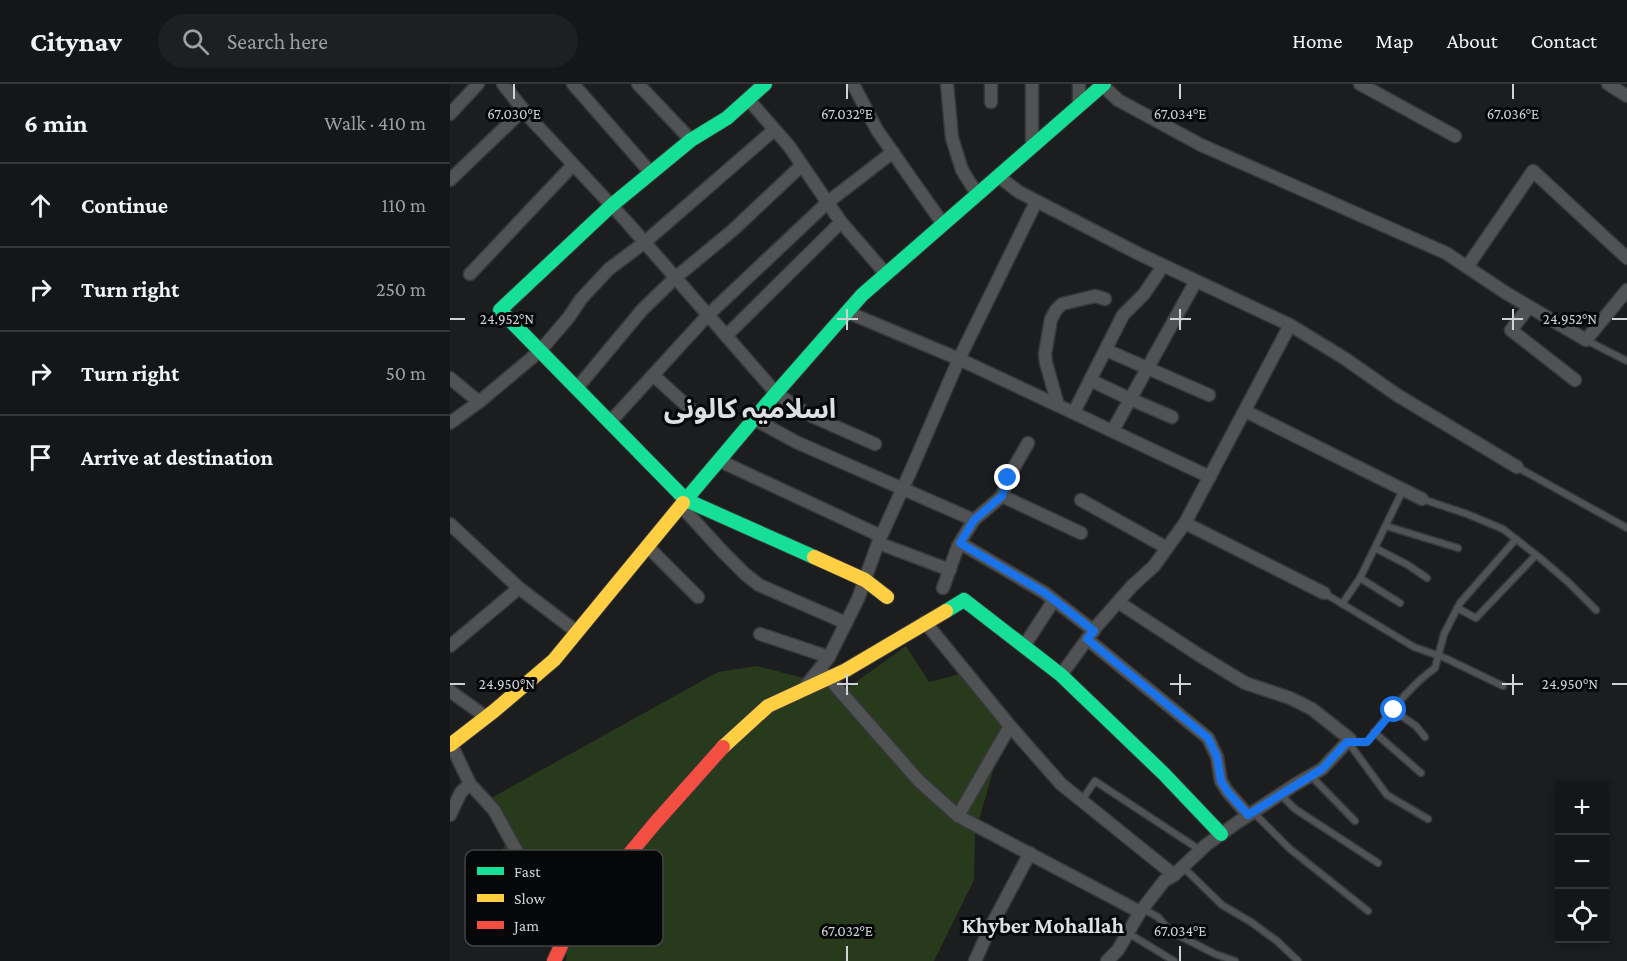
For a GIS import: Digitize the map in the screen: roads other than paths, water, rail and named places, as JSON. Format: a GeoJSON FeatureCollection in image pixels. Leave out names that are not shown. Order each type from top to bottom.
{"type":"FeatureCollection","features":[{"type":"Feature","properties":{"kind":"street"},"geometry":{"type":"LineString","coordinates":[[450,114],[478,84]]}},
{"type":"Feature","properties":{"kind":"street"},"geometry":{"type":"LineString","coordinates":[[573,84],[651,173]]}},
{"type":"Feature","properties":{"kind":"street"},"geometry":{"type":"LineString","coordinates":[[638,84],[691,140]]}},
{"type":"Feature","properties":{"kind":"street"},"geometry":{"type":"LineString","coordinates":[[853,84],[877,130],[943,224]]}},
{"type":"Feature","properties":{"kind":"street"},"geometry":{"type":"LineString","coordinates":[[947,84],[952,138],[962,170],[977,194]]}},
{"type":"Feature","properties":{"kind":"street"},"geometry":{"type":"LineString","coordinates":[[991,84],[991,102]]}},
{"type":"Feature","properties":{"kind":"street"},"geometry":{"type":"LineString","coordinates":[[1032,84],[1032,146]]}},
{"type":"Feature","properties":{"kind":"street"},"geometry":{"type":"LineString","coordinates":[[1079,84],[1079,105]]}},
{"type":"Feature","properties":{"kind":"street"},"geometry":{"type":"LineString","coordinates":[[1360,84],[1455,136]]}},
{"type":"Feature","properties":{"kind":"street"},"geometry":{"type":"LineString","coordinates":[[1608,84],[1627,96]]}},
{"type":"Feature","properties":{"kind":"street"},"geometry":{"type":"LineString","coordinates":[[505,85],[523,110],[645,242],[776,393],[807,414],[875,444]]}},
{"type":"Feature","properties":{"kind":"street"},"geometry":{"type":"LineString","coordinates":[[761,85],[727,118],[691,140],[612,206],[500,310],[610,422],[745,574],[759,585],[846,623]]}},
{"type":"Feature","properties":{"kind":"street"},"geometry":{"type":"LineString","coordinates":[[516,850],[494,810],[470,784],[451,744],[554,660],[683,503],[862,295],[1103,85],[1118,100],[1201,145],[1446,253],[1506,293],[1586,340],[1627,290]]}},
{"type":"Feature","properties":{"kind":"street"},"geometry":{"type":"LineString","coordinates":[[748,99],[789,146],[842,222],[886,274]]}},
{"type":"Feature","properties":{"kind":"street"},"geometry":{"type":"LineString","coordinates":[[450,180],[523,110]]}},
{"type":"Feature","properties":{"kind":"street"},"geometry":{"type":"LineString","coordinates":[[450,423],[540,351],[581,299],[609,269],[645,242],[774,129]]}},
{"type":"Feature","properties":{"kind":"street"},"geometry":{"type":"LineString","coordinates":[[610,422],[708,315],[828,202],[893,152]]}},
{"type":"Feature","properties":{"kind":"street"},"geometry":{"type":"LineString","coordinates":[[470,274],[573,165]]}},
{"type":"Feature","properties":{"kind":"street"},"geometry":{"type":"LineString","coordinates":[[577,388],[642,310],[675,278],[733,230],[802,165]]}},
{"type":"Feature","properties":{"kind":"street"},"geometry":{"type":"LineString","coordinates":[[1467,267],[1533,171],[1627,258]]}},
{"type":"Feature","properties":{"kind":"street"},"geometry":{"type":"LineString","coordinates":[[998,176],[1018,192],[1036,202],[1163,266],[1290,324],[1397,395],[1517,468]]}},
{"type":"Feature","properties":{"kind":"street"},"geometry":{"type":"LineString","coordinates":[[824,673],[959,359],[1036,202]]}},
{"type":"Feature","properties":{"kind":"street"},"geometry":{"type":"LineString","coordinates":[[726,336],[842,222]]}},
{"type":"Feature","properties":{"kind":"street"},"geometry":{"type":"LineString","coordinates":[[1074,412],[1123,315],[1144,294],[1163,266]]}},
{"type":"Feature","properties":{"kind":"street"},"geometry":{"type":"LineString","coordinates":[[1113,430],[1196,281]]}},
{"type":"Feature","properties":{"kind":"street"},"geometry":{"type":"LineString","coordinates":[[1058,405],[1045,354],[1051,319],[1062,304],[1095,296],[1105,300]]}},
{"type":"Feature","properties":{"kind":"street"},"geometry":{"type":"LineString","coordinates":[[1529,307],[1511,330],[1575,380]]}},
{"type":"Feature","properties":{"kind":"street"},"geometry":{"type":"LineString","coordinates":[[847,312],[959,359],[1210,477]]}},
{"type":"Feature","properties":{"kind":"street"},"geometry":{"type":"LineString","coordinates":[[1060,675],[1118,602],[1154,566],[1185,523],[1290,324]]}},
{"type":"Feature","properties":{"kind":"street"},"geometry":{"type":"LineString","coordinates":[[1106,350],[1209,395]]}},
{"type":"Feature","properties":{"kind":"street"},"geometry":{"type":"LineString","coordinates":[[653,375],[698,416]]}},
{"type":"Feature","properties":{"kind":"street"},"geometry":{"type":"LineString","coordinates":[[450,378],[479,402]]}},
{"type":"Feature","properties":{"kind":"street"},"geometry":{"type":"LineString","coordinates":[[1090,380],[1172,417]]}},
{"type":"Feature","properties":{"kind":"street"},"geometry":{"type":"LineString","coordinates":[[1245,411],[1422,499]]}},
{"type":"Feature","properties":{"kind":"street"},"geometry":{"type":"LineString","coordinates":[[754,419],[796,442],[974,520]]}},
{"type":"Feature","properties":{"kind":"street"},"geometry":{"type":"LineString","coordinates":[[943,588],[960,543],[974,520],[1002,496],[1008,478],[1028,443]]}},
{"type":"Feature","properties":{"kind":"street"},"geometry":{"type":"LineString","coordinates":[[720,461],[880,539],[950,570]]}},
{"type":"Feature","properties":{"kind":"street"},"geometry":{"type":"LineString","coordinates":[[1002,496],[1081,533]]}},
{"type":"Feature","properties":{"kind":"street"},"geometry":{"type":"LineString","coordinates":[[1081,500],[1167,548]]}},
{"type":"Feature","properties":{"kind":"street"},"geometry":{"type":"LineString","coordinates":[[683,503],[865,580],[887,597]]}},
{"type":"Feature","properties":{"kind":"street"},"geometry":{"type":"LineString","coordinates":[[1185,523],[1324,593]]}},
{"type":"Feature","properties":{"kind":"street"},"geometry":{"type":"LineString","coordinates":[[450,524],[519,588],[577,632]]}},
{"type":"Feature","properties":{"kind":"street"},"geometry":{"type":"LineString","coordinates":[[960,543],[1045,593],[1208,738],[1217,757],[1221,781],[1227,791],[1250,814]]}},
{"type":"Feature","properties":{"kind":"street"},"geometry":{"type":"LineString","coordinates":[[647,546],[698,597]]}},
{"type":"Feature","properties":{"kind":"street"},"geometry":{"type":"LineString","coordinates":[[450,646],[519,588]]}},
{"type":"Feature","properties":{"kind":"street"},"geometry":{"type":"LineString","coordinates":[[633,850],[718,752],[768,706],[804,689],[824,673],[846,670],[964,600],[1060,675],[1164,774],[1221,834]]}},
{"type":"Feature","properties":{"kind":"street"},"geometry":{"type":"LineString","coordinates":[[1024,646],[1053,600]]}},
{"type":"Feature","properties":{"kind":"street"},"geometry":{"type":"LineString","coordinates":[[1107,961],[1118,950],[1141,911],[1164,881],[1221,834],[1322,769],[1350,739],[1312,709],[1290,698],[1245,683],[1118,602]]}},
{"type":"Feature","properties":{"kind":"street"},"geometry":{"type":"LineString","coordinates":[[925,622],[1061,784],[1178,871]]}},
{"type":"Feature","properties":{"kind":"street"},"geometry":{"type":"LineString","coordinates":[[760,634],[829,657]]}},
{"type":"Feature","properties":{"kind":"street"},"geometry":{"type":"LineString","coordinates":[[824,673],[919,781],[958,816],[1141,911]]}},
{"type":"Feature","properties":{"kind":"street"},"geometry":{"type":"LineString","coordinates":[[450,691],[486,717]]}},
{"type":"Feature","properties":{"kind":"street"},"geometry":{"type":"LineString","coordinates":[[958,816],[1010,726]]}},
{"type":"Feature","properties":{"kind":"street"},"geometry":{"type":"LineString","coordinates":[[450,815],[461,792],[470,784]]}},
{"type":"Feature","properties":{"kind":"street"},"geometry":{"type":"LineString","coordinates":[[975,961],[1030,853]]}},
{"type":"Feature","properties":{"kind":"street"},"geometry":{"type":"LineString","coordinates":[[554,961],[561,946]]}},
{"type":"Feature","properties":{"kind":"lane"},"geometry":{"type":"LineString","coordinates":[[1586,340],[1627,361]]}},
{"type":"Feature","properties":{"kind":"lane"},"geometry":{"type":"LineString","coordinates":[[1517,468],[1627,528]]}},
{"type":"Feature","properties":{"kind":"lane"},"geometry":{"type":"LineString","coordinates":[[1342,604],[1360,578],[1403,490]]}},
{"type":"Feature","properties":{"kind":"lane"},"geometry":{"type":"LineString","coordinates":[[1422,499],[1503,529],[1568,582],[1596,610]]}},
{"type":"Feature","properties":{"kind":"lane"},"geometry":{"type":"LineString","coordinates":[[1386,526],[1458,548]]}},
{"type":"Feature","properties":{"kind":"lane"},"geometry":{"type":"LineString","coordinates":[[1347,742],[1367,742],[1424,676],[1435,668],[1444,634],[1460,603],[1516,539]]}},
{"type":"Feature","properties":{"kind":"lane"},"geometry":{"type":"LineString","coordinates":[[1375,548],[1427,578]]}},
{"type":"Feature","properties":{"kind":"lane"},"geometry":{"type":"LineString","coordinates":[[1457,608],[1476,618],[1536,555]]}},
{"type":"Feature","properties":{"kind":"lane"},"geometry":{"type":"LineString","coordinates":[[1360,578],[1400,603]]}},
{"type":"Feature","properties":{"kind":"lane"},"geometry":{"type":"LineString","coordinates":[[1324,593],[1414,647],[1503,686]]}},
{"type":"Feature","properties":{"kind":"lane"},"geometry":{"type":"LineString","coordinates":[[1394,710],[1416,726],[1425,737]]}},
{"type":"Feature","properties":{"kind":"lane"},"geometry":{"type":"LineString","coordinates":[[1374,732],[1421,773]]}},
{"type":"Feature","properties":{"kind":"lane"},"geometry":{"type":"LineString","coordinates":[[1347,742],[1387,795],[1428,819]]}},
{"type":"Feature","properties":{"kind":"lane"},"geometry":{"type":"LineString","coordinates":[[1311,775],[1355,821]]}},
{"type":"Feature","properties":{"kind":"lane"},"geometry":{"type":"LineString","coordinates":[[1082,801],[1095,781],[1200,850]]}},
{"type":"Feature","properties":{"kind":"lane"},"geometry":{"type":"LineString","coordinates":[[1280,795],[1295,809],[1378,863]]}},
{"type":"Feature","properties":{"kind":"lane"},"geometry":{"type":"LineString","coordinates":[[1250,814],[1368,911]]}},
{"type":"Feature","properties":{"kind":"lane"},"geometry":{"type":"LineString","coordinates":[[1178,871],[1222,905],[1277,940],[1298,961]]}},
{"type":"Feature","properties":{"kind":"lane"},"geometry":{"type":"LineString","coordinates":[[1141,911],[1158,917],[1170,931],[1215,954],[1235,961]]}},
{"type":"Feature","properties":{"kind":"lane"},"geometry":{"type":"LineString","coordinates":[[1128,933],[1174,961]]}},
{"type":"Feature","properties":{"kind":"district","name":"اسلامیہ کالونی"},"geometry":{"type":"Point","coordinates":[750,409]}},
{"type":"Feature","properties":{"kind":"district","name":"Khyber Mohallah"},"geometry":{"type":"Point","coordinates":[1043,925]}}]}
